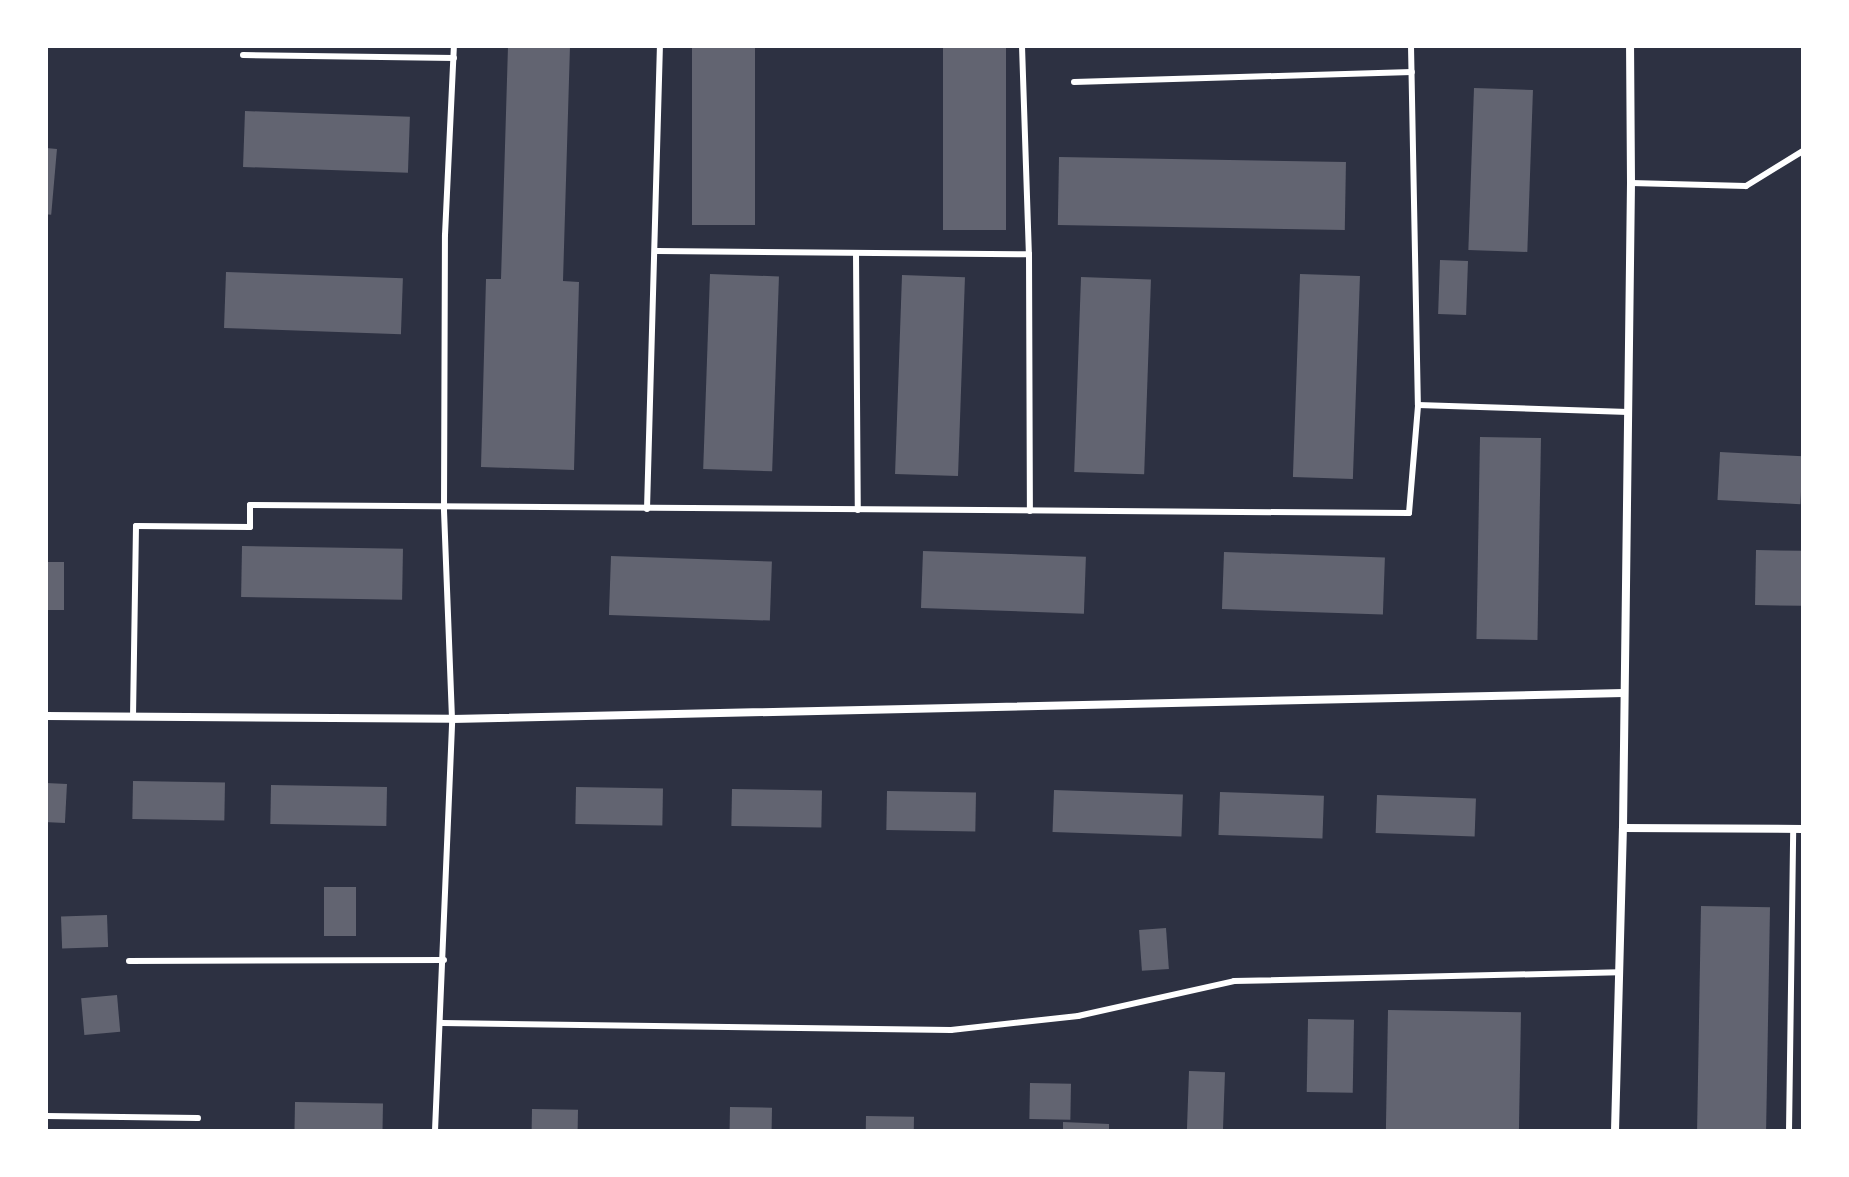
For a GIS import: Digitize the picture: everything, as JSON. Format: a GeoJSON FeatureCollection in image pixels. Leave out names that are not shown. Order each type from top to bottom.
{"type":"FeatureCollection","features":[{"type":"Feature","properties":{"kind":"street"},"geometry":{"type":"LineString","coordinates":[[1615,1131],[1623,828],[1630,46]]}},
{"type":"Feature","properties":{"kind":"street"},"geometry":{"type":"LineString","coordinates":[[46,716],[452,719],[1624,693]]}},
{"type":"Feature","properties":{"kind":"street"},"geometry":{"type":"LineString","coordinates":[[1623,828],[1803,829]]}},
{"type":"Feature","properties":{"kind":"lane"},"geometry":{"type":"LineString","coordinates":[[435,1131],[442,1023],[452,719],[444,509],[445,235],[454,46]]}},
{"type":"Feature","properties":{"kind":"lane"},"geometry":{"type":"LineString","coordinates":[[647,509],[657,251],[660,46]]}},
{"type":"Feature","properties":{"kind":"lane"},"geometry":{"type":"LineString","coordinates":[[1022,46],[1029,254],[1030,511]]}},
{"type":"Feature","properties":{"kind":"lane"},"geometry":{"type":"LineString","coordinates":[[133,717],[136,526],[250,527],[250,505],[444,509],[1409,513],[1418,405],[1411,46]]}},
{"type":"Feature","properties":{"kind":"lane"},"geometry":{"type":"LineString","coordinates":[[243,55],[454,58]]}},
{"type":"Feature","properties":{"kind":"lane"},"geometry":{"type":"LineString","coordinates":[[1074,82],[1412,72]]}},
{"type":"Feature","properties":{"kind":"lane"},"geometry":{"type":"LineString","coordinates":[[1631,183],[1746,186],[1803,151]]}},
{"type":"Feature","properties":{"kind":"lane"},"geometry":{"type":"LineString","coordinates":[[657,251],[1029,254]]}},
{"type":"Feature","properties":{"kind":"lane"},"geometry":{"type":"LineString","coordinates":[[856,253],[858,510]]}},
{"type":"Feature","properties":{"kind":"lane"},"geometry":{"type":"LineString","coordinates":[[1418,405],[1628,412]]}},
{"type":"Feature","properties":{"kind":"lane"},"geometry":{"type":"LineString","coordinates":[[1789,1131],[1793,829]]}},
{"type":"Feature","properties":{"kind":"lane"},"geometry":{"type":"LineString","coordinates":[[129,961],[444,960]]}},
{"type":"Feature","properties":{"kind":"lane"},"geometry":{"type":"LineString","coordinates":[[442,1023],[951,1030],[1078,1016],[1234,981],[1619,972]]}},
{"type":"Feature","properties":{"kind":"lane"},"geometry":{"type":"LineString","coordinates":[[46,1116],[198,1118]]}},
{"type":"Feature","properties":{"kind":"building"},"geometry":{"type":"Polygon","coordinates":[[[508,46],[570,46],[563,281],[579,282],[574,470],[481,467],[486,279],[501,279],[508,46]]]}},
{"type":"Feature","properties":{"kind":"building"},"geometry":{"type":"Polygon","coordinates":[[[692,46],[755,46],[755,225],[692,225],[692,46]]]}},
{"type":"Feature","properties":{"kind":"building"},"geometry":{"type":"Polygon","coordinates":[[[943,46],[1006,46],[1006,230],[943,230],[943,46]]]}},
{"type":"Feature","properties":{"kind":"building"},"geometry":{"type":"Polygon","coordinates":[[[1474,88],[1533,90],[1527,252],[1468,250],[1474,88]]]}},
{"type":"Feature","properties":{"kind":"building"},"geometry":{"type":"Polygon","coordinates":[[[245,111],[410,117],[408,173],[243,167],[245,111]]]}},
{"type":"Feature","properties":{"kind":"building"},"geometry":{"type":"Polygon","coordinates":[[[46,148],[57,149],[51,215],[46,214],[46,148]]]}},
{"type":"Feature","properties":{"kind":"building"},"geometry":{"type":"Polygon","coordinates":[[[1059,157],[1346,162],[1345,230],[1058,225],[1059,157]]]}},
{"type":"Feature","properties":{"kind":"building"},"geometry":{"type":"Polygon","coordinates":[[[1440,260],[1468,261],[1466,315],[1438,314],[1440,260]]]}},
{"type":"Feature","properties":{"kind":"building"},"geometry":{"type":"Polygon","coordinates":[[[226,272],[403,278],[401,334],[224,328],[226,272]]]}},
{"type":"Feature","properties":{"kind":"building"},"geometry":{"type":"Polygon","coordinates":[[[710,274],[779,276],[772,471],[703,469],[710,274]]]}},
{"type":"Feature","properties":{"kind":"building"},"geometry":{"type":"Polygon","coordinates":[[[1300,274],[1360,276],[1353,479],[1293,477],[1300,274]]]}},
{"type":"Feature","properties":{"kind":"building"},"geometry":{"type":"Polygon","coordinates":[[[902,275],[965,277],[958,476],[895,474],[902,275]]]}},
{"type":"Feature","properties":{"kind":"building"},"geometry":{"type":"Polygon","coordinates":[[[1081,277],[1151,279],[1144,474],[1074,472],[1081,277]]]}},
{"type":"Feature","properties":{"kind":"building"},"geometry":{"type":"Polygon","coordinates":[[[1480,437],[1541,438],[1537,640],[1476,639],[1480,437]]]}},
{"type":"Feature","properties":{"kind":"building"},"geometry":{"type":"Polygon","coordinates":[[[1720,452],[1803,456],[1800,504],[1717,500],[1720,452]]]}},
{"type":"Feature","properties":{"kind":"building"},"geometry":{"type":"Polygon","coordinates":[[[242,546],[403,549],[402,600],[241,597],[242,546]]]}},
{"type":"Feature","properties":{"kind":"building"},"geometry":{"type":"Polygon","coordinates":[[[1756,550],[1803,551],[1802,606],[1755,605],[1756,550]]]}},
{"type":"Feature","properties":{"kind":"building"},"geometry":{"type":"Polygon","coordinates":[[[923,551],[1086,557],[1084,614],[921,608],[923,551]]]}},
{"type":"Feature","properties":{"kind":"building"},"geometry":{"type":"Polygon","coordinates":[[[1224,552],[1385,558],[1383,615],[1222,609],[1224,552]]]}},
{"type":"Feature","properties":{"kind":"building"},"geometry":{"type":"Polygon","coordinates":[[[611,556],[772,562],[770,621],[609,615],[611,556]]]}},
{"type":"Feature","properties":{"kind":"building"},"geometry":{"type":"Polygon","coordinates":[[[46,562],[64,562],[64,610],[46,610],[46,562]]]}},
{"type":"Feature","properties":{"kind":"building"},"geometry":{"type":"Polygon","coordinates":[[[133,781],[225,783],[224,821],[132,819],[133,781]]]}},
{"type":"Feature","properties":{"kind":"building"},"geometry":{"type":"Polygon","coordinates":[[[46,783],[67,784],[65,823],[46,822],[46,783]]]}},
{"type":"Feature","properties":{"kind":"building"},"geometry":{"type":"Polygon","coordinates":[[[271,785],[387,787],[386,826],[270,824],[271,785]]]}},
{"type":"Feature","properties":{"kind":"building"},"geometry":{"type":"Polygon","coordinates":[[[576,787],[663,789],[662,826],[575,824],[576,787]]]}},
{"type":"Feature","properties":{"kind":"building"},"geometry":{"type":"Polygon","coordinates":[[[732,789],[822,791],[821,828],[731,826],[732,789]]]}},
{"type":"Feature","properties":{"kind":"building"},"geometry":{"type":"Polygon","coordinates":[[[1054,790],[1183,795],[1181,836],[1053,832],[1054,790]]]}},
{"type":"Feature","properties":{"kind":"building"},"geometry":{"type":"Polygon","coordinates":[[[887,791],[976,793],[975,832],[886,830],[887,791]]]}},
{"type":"Feature","properties":{"kind":"building"},"geometry":{"type":"Polygon","coordinates":[[[1220,792],[1324,796],[1322,839],[1218,835],[1220,792]]]}},
{"type":"Feature","properties":{"kind":"building"},"geometry":{"type":"Polygon","coordinates":[[[1377,795],[1476,798],[1475,836],[1376,833],[1377,795]]]}},
{"type":"Feature","properties":{"kind":"building"},"geometry":{"type":"Polygon","coordinates":[[[324,887],[356,887],[356,936],[324,936],[324,887]]]}},
{"type":"Feature","properties":{"kind":"building"},"geometry":{"type":"Polygon","coordinates":[[[1701,906],[1770,907],[1766,1131],[1697,1131],[1701,906]]]}},
{"type":"Feature","properties":{"kind":"building"},"geometry":{"type":"Polygon","coordinates":[[[107,915],[108,947],[62,949],[61,917],[107,915]]]}},
{"type":"Feature","properties":{"kind":"building"},"geometry":{"type":"Polygon","coordinates":[[[1166,928],[1169,969],[1142,971],[1139,930],[1166,928]]]}},
{"type":"Feature","properties":{"kind":"building"},"geometry":{"type":"Polygon","coordinates":[[[117,995],[120,1032],[84,1035],[81,998],[117,995]]]}},
{"type":"Feature","properties":{"kind":"building"},"geometry":{"type":"Polygon","coordinates":[[[1388,1010],[1521,1012],[1519,1131],[1386,1131],[1388,1010]]]}},
{"type":"Feature","properties":{"kind":"building"},"geometry":{"type":"Polygon","coordinates":[[[1308,1019],[1354,1020],[1353,1093],[1307,1092],[1308,1019]]]}},
{"type":"Feature","properties":{"kind":"building"},"geometry":{"type":"Polygon","coordinates":[[[1189,1071],[1225,1072],[1223,1131],[1187,1131],[1189,1071]]]}},
{"type":"Feature","properties":{"kind":"building"},"geometry":{"type":"Polygon","coordinates":[[[1030,1083],[1071,1084],[1070,1120],[1029,1119],[1030,1083]]]}},
{"type":"Feature","properties":{"kind":"building"},"geometry":{"type":"Polygon","coordinates":[[[295,1102],[383,1104],[383,1131],[294,1131],[295,1102]]]}},
{"type":"Feature","properties":{"kind":"building"},"geometry":{"type":"Polygon","coordinates":[[[730,1107],[772,1108],[772,1131],[730,1131],[730,1107]]]}},
{"type":"Feature","properties":{"kind":"building"},"geometry":{"type":"Polygon","coordinates":[[[532,1109],[578,1110],[578,1131],[532,1131],[532,1109]]]}},
{"type":"Feature","properties":{"kind":"building"},"geometry":{"type":"Polygon","coordinates":[[[866,1116],[914,1117],[914,1131],[866,1131],[866,1116]]]}},
{"type":"Feature","properties":{"kind":"building"},"geometry":{"type":"Polygon","coordinates":[[[1063,1122],[1109,1124],[1109,1131],[1063,1131],[1063,1122]]]}}]}
